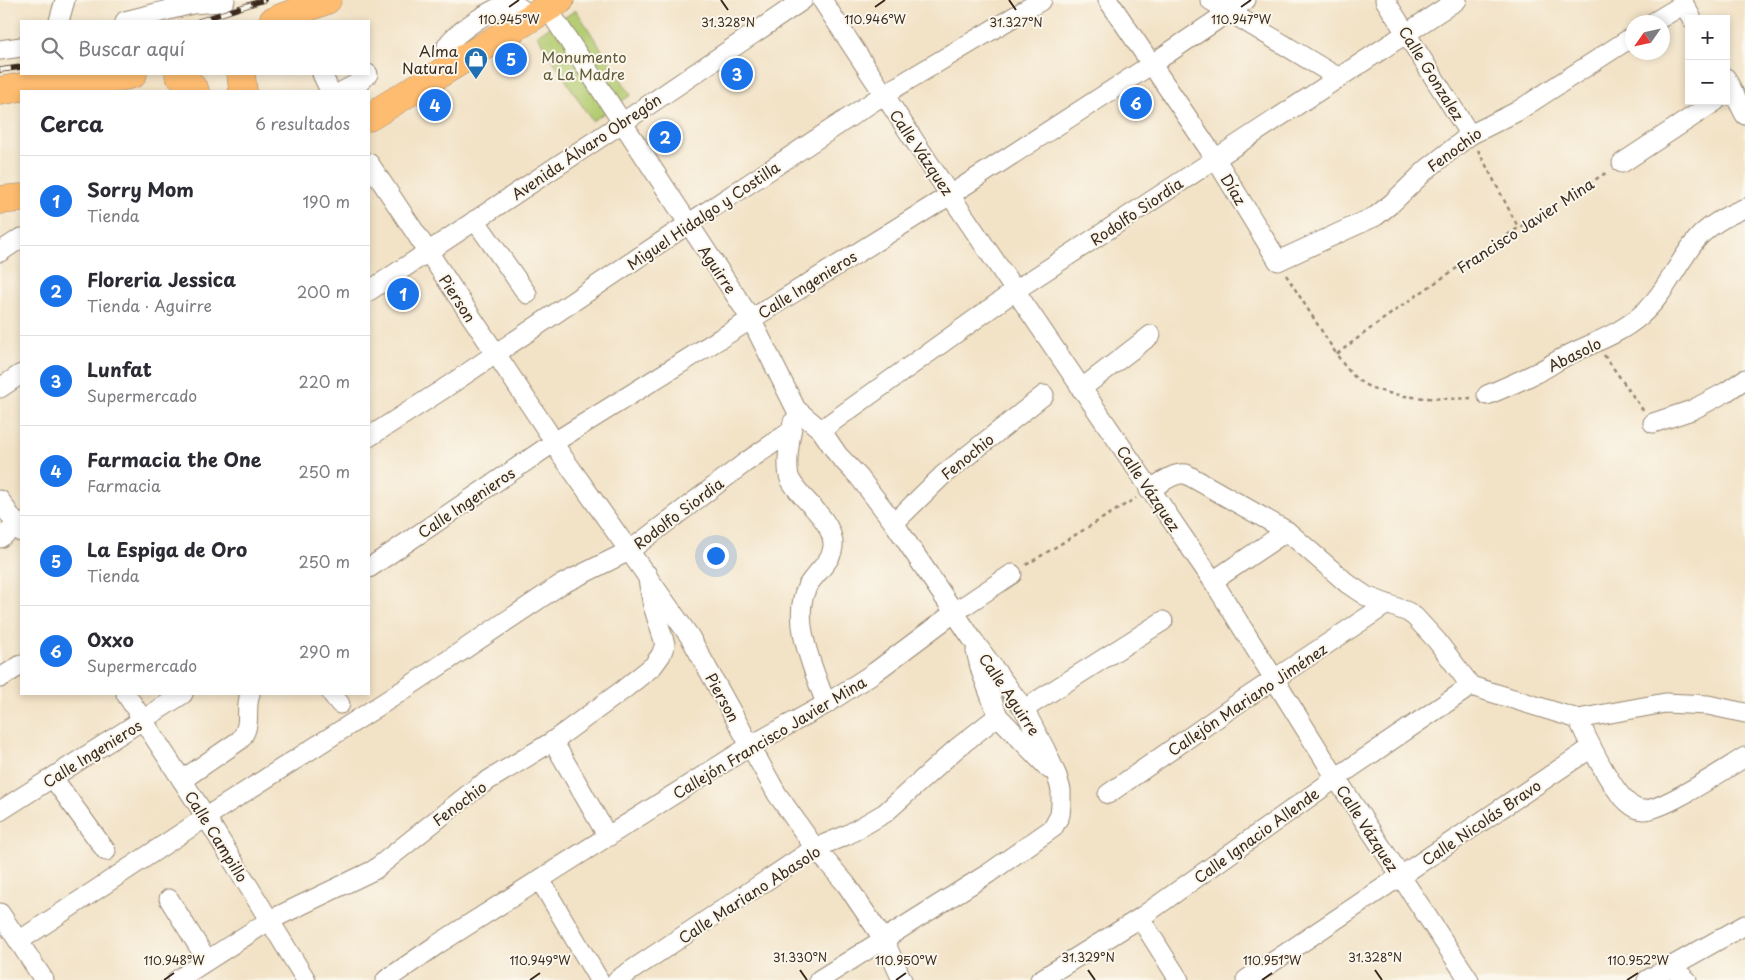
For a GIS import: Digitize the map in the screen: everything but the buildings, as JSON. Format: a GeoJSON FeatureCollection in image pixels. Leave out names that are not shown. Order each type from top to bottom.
{"type":"FeatureCollection","features":[{"type":"Feature","properties":{"kind":"highway"},"geometry":{"type":"LineString","coordinates":[[276,20],[327,0]]}},
{"type":"Feature","properties":{"kind":"highway"},"geometry":{"type":"LineString","coordinates":[[298,20],[348,0]]}},
{"type":"Feature","properties":{"kind":"highway"},"geometry":{"type":"LineString","coordinates":[[370,116],[547,9]]}},
{"type":"Feature","properties":{"kind":"highway"},"geometry":{"type":"LineString","coordinates":[[0,91],[84,75]]}},
{"type":"Feature","properties":{"kind":"highway"},"geometry":{"type":"LineString","coordinates":[[66,90],[129,75]]}},
{"type":"Feature","properties":{"kind":"highway"},"geometry":{"type":"LineString","coordinates":[[180,75],[186,79],[194,90]]}},
{"type":"Feature","properties":{"kind":"highway"},"geometry":{"type":"LineString","coordinates":[[241,75],[242,90]]}},
{"type":"Feature","properties":{"kind":"highway"},"geometry":{"type":"LineString","coordinates":[[0,104],[20,100]]}},
{"type":"Feature","properties":{"kind":"highway"},"geometry":{"type":"LineString","coordinates":[[0,200],[20,198]]}},
{"type":"Feature","properties":{"kind":"street"},"geometry":{"type":"LineString","coordinates":[[59,20],[65,0]]}},
{"type":"Feature","properties":{"kind":"street"},"geometry":{"type":"LineString","coordinates":[[129,20],[196,2],[220,2],[225,0]]}},
{"type":"Feature","properties":{"kind":"street","name":"Avenida Álvaro Obregón"},"geometry":{"type":"LineString","coordinates":[[370,290],[803,0]]}},
{"type":"Feature","properties":{"kind":"street","name":"Calle Vázquez"},"geometry":{"type":"LineString","coordinates":[[822,0],[950,195],[1016,290],[1149,490],[1213,581],[1399,877],[1469,980]]}},
{"type":"Feature","properties":{"kind":"street","name":"Miguel Hidalgo y Costilla"},"geometry":{"type":"LineString","coordinates":[[370,436],[495,355],[883,95],[1042,0]]}},
{"type":"Feature","properties":{"kind":"street","name":"Díaz"},"geometry":{"type":"LineString","coordinates":[[1108,0],[1215,158],[1278,261]]}},
{"type":"Feature","properties":{"kind":"street"},"geometry":{"type":"LineString","coordinates":[[1210,0],[1339,78]]}},
{"type":"Feature","properties":{"kind":"street","name":"Calle Ingenieros"},"geometry":{"type":"LineString","coordinates":[[370,567],[550,438],[751,319],[950,195],[1152,64],[1246,0]]}},
{"type":"Feature","properties":{"kind":"street","name":"Calle Gonzalez"},"geometry":{"type":"LineString","coordinates":[[1385,0],[1470,135]]}},
{"type":"Feature","properties":{"kind":"street","name":"Rodolfo Siordia"},"geometry":{"type":"LineString","coordinates":[[821,430],[1016,290],[1457,0]]}},
{"type":"Feature","properties":{"kind":"street","name":"Aguirre"},"geometry":{"type":"LineString","coordinates":[[547,9],[751,319],[796,409],[821,430],[838,455],[859,477],[894,523]]}},
{"type":"Feature","properties":{"kind":"street"},"geometry":{"type":"LineString","coordinates":[[1670,17],[1688,11]]}},
{"type":"Feature","properties":{"kind":"street","name":"Fenochio"},"geometry":{"type":"LineString","coordinates":[[1278,261],[1376,216],[1426,170],[1470,135],[1516,112],[1625,42]]}},
{"type":"Feature","properties":{"kind":"street"},"geometry":{"type":"LineString","coordinates":[[0,50],[20,47]]}},
{"type":"Feature","properties":{"kind":"street"},"geometry":{"type":"LineString","coordinates":[[322,75],[330,90]]}},
{"type":"Feature","properties":{"kind":"street"},"geometry":{"type":"LineString","coordinates":[[345,90],[360,82],[367,75]]}},
{"type":"Feature","properties":{"kind":"street"},"geometry":{"type":"LineString","coordinates":[[1733,91],[1745,116]]}},
{"type":"Feature","properties":{"kind":"street"},"geometry":{"type":"LineString","coordinates":[[1622,163],[1710,105]]}},
{"type":"Feature","properties":{"kind":"street","name":"Pierson"},"geometry":{"type":"LineString","coordinates":[[370,165],[550,438],[690,636],[777,794],[815,848],[846,884],[884,940],[902,980]]}},
{"type":"Feature","properties":{"kind":"street","name":"Abasolo"},"geometry":{"type":"LineString","coordinates":[[1487,395],[1514,384],[1624,329],[1641,315],[1656,298],[1697,239],[1709,228],[1745,208]]}},
{"type":"Feature","properties":{"kind":"street"},"geometry":{"type":"LineString","coordinates":[[475,220],[527,294]]}},
{"type":"Feature","properties":{"kind":"street"},"geometry":{"type":"LineString","coordinates":[[0,252],[20,239]]}},
{"type":"Feature","properties":{"kind":"street"},"geometry":{"type":"LineString","coordinates":[[1081,389],[1151,335]]}},
{"type":"Feature","properties":{"kind":"street"},"geometry":{"type":"LineString","coordinates":[[0,388],[20,375]]}},
{"type":"Feature","properties":{"kind":"street"},"geometry":{"type":"LineString","coordinates":[[1653,423],[1692,410],[1726,392],[1745,379]]}},
{"type":"Feature","properties":{"kind":"street","name":"Fenochio"},"geometry":{"type":"LineString","coordinates":[[894,523],[943,475],[1044,395]]}},
{"type":"Feature","properties":{"kind":"street"},"geometry":{"type":"LineString","coordinates":[[796,409],[791,431],[788,467],[791,479],[820,517],[833,543],[832,551],[825,564],[808,586],[803,600],[801,616],[808,650],[826,704]]}},
{"type":"Feature","properties":{"kind":"street","name":"Rodolfo Siordia"},"geometry":{"type":"LineString","coordinates":[[19,941],[206,817],[402,691],[560,585],[629,551],[746,462],[791,431]]}},
{"type":"Feature","properties":{"kind":"street"},"geometry":{"type":"LineString","coordinates":[[1149,490],[1172,476],[1181,473],[1186,474],[1287,531],[1348,584],[1366,596],[1408,612],[1415,617],[1437,641],[1471,686],[1578,719],[1665,703],[1708,705],[1745,713]]}},
{"type":"Feature","properties":{"kind":"street"},"geometry":{"type":"LineString","coordinates":[[0,500],[20,527],[0,538]]}},
{"type":"Feature","properties":{"kind":"street","name":"Calle Aguirre"},"geometry":{"type":"LineString","coordinates":[[884,940],[989,873],[1053,828],[1060,815],[1061,804],[1061,790],[1057,776],[1039,736],[1024,709],[973,640],[894,523]]}},
{"type":"Feature","properties":{"kind":"street"},"geometry":{"type":"LineString","coordinates":[[1213,581],[1287,531]]}},
{"type":"Feature","properties":{"kind":"street","name":"Fenochio"},"geometry":{"type":"LineString","coordinates":[[177,980],[270,920],[374,870],[479,786],[553,741],[629,686],[653,666],[661,655],[665,644],[647,574]]}},
{"type":"Feature","properties":{"kind":"street","name":"Callejón Francisco Javier Mina"},"geometry":{"type":"LineString","coordinates":[[386,980],[438,944],[750,746],[826,704],[875,672],[955,612],[1012,574]]}},
{"type":"Feature","properties":{"kind":"street","name":"Callejón Mariano Jiménez"},"geometry":{"type":"LineString","coordinates":[[1108,794],[1234,706],[1387,604]]}},
{"type":"Feature","properties":{"kind":"street"},"geometry":{"type":"LineString","coordinates":[[1024,709],[1163,621]]}},
{"type":"Feature","properties":{"kind":"street","name":"Calle Aguirre"},"geometry":{"type":"LineString","coordinates":[[973,640],[981,671],[998,716],[1057,776]]}},
{"type":"Feature","properties":{"kind":"street"},"geometry":{"type":"LineString","coordinates":[[0,678],[20,666]]}},
{"type":"Feature","properties":{"kind":"street","name":"Calle Ignacio Allende"},"geometry":{"type":"LineString","coordinates":[[1040,980],[1140,918],[1336,778],[1471,686]]}},
{"type":"Feature","properties":{"kind":"street","name":"Calle Campillo"},"geometry":{"type":"LineString","coordinates":[[127,695],[206,817],[306,980]]}},
{"type":"Feature","properties":{"kind":"street","name":"Calle Ingenieros"},"geometry":{"type":"LineString","coordinates":[[0,811],[181,695]]}},
{"type":"Feature","properties":{"kind":"street"},"geometry":{"type":"LineString","coordinates":[[182,780],[240,740],[245,734],[248,727],[250,695]]}},
{"type":"Feature","properties":{"kind":"street","name":"Calle Mariano Abasolo"},"geometry":{"type":"LineString","coordinates":[[617,980],[815,848],[847,835],[885,812],[957,748],[998,716]]}},
{"type":"Feature","properties":{"kind":"street"},"geometry":{"type":"LineString","coordinates":[[1578,719],[1591,748],[1620,795],[1631,805],[1642,810],[1653,809],[1668,803],[1745,757]]}},
{"type":"Feature","properties":{"kind":"street"},"geometry":{"type":"LineString","coordinates":[[553,741],[608,837]]}},
{"type":"Feature","properties":{"kind":"street","name":"Calle Nicolás Bravo"},"geometry":{"type":"LineString","coordinates":[[1246,980],[1591,748]]}},
{"type":"Feature","properties":{"kind":"street"},"geometry":{"type":"LineString","coordinates":[[53,778],[106,851]]}},
{"type":"Feature","properties":{"kind":"street"},"geometry":{"type":"LineString","coordinates":[[540,880],[599,980]]}},
{"type":"Feature","properties":{"kind":"street"},"geometry":{"type":"LineString","coordinates":[[169,899],[207,960]]}},
{"type":"Feature","properties":{"kind":"street"},"geometry":{"type":"LineString","coordinates":[[0,913],[44,980]]}},
{"type":"Feature","properties":{"kind":"street"},"geometry":{"type":"LineString","coordinates":[[1140,918],[1179,980]]}},
{"type":"Feature","properties":{"kind":"street"},"geometry":{"type":"LineString","coordinates":[[1647,980],[1745,925]]}},
{"type":"Feature","properties":{"kind":"street"},"geometry":{"type":"LineString","coordinates":[[819,980],[884,940]]}},
{"type":"Feature","properties":{"kind":"street"},"geometry":{"type":"LineString","coordinates":[[1670,966],[1687,980]]}},
{"type":"Feature","properties":{"kind":"path","name":"Calle Gonzalez"},"geometry":{"type":"LineString","coordinates":[[1470,135],[1518,228]]}},
{"type":"Feature","properties":{"kind":"path","name":"Francisco Javier Mina"},"geometry":{"type":"LineString","coordinates":[[1336,354],[1518,228],[1622,163]]}},
{"type":"Feature","properties":{"kind":"path"},"geometry":{"type":"LineString","coordinates":[[1278,261],[1336,354],[1356,379],[1372,389],[1387,393],[1445,399],[1487,395]]}},
{"type":"Feature","properties":{"kind":"path"},"geometry":{"type":"LineString","coordinates":[[1596,344],[1653,423]]}},
{"type":"Feature","properties":{"kind":"path"},"geometry":{"type":"LineString","coordinates":[[1012,574],[1149,490]]}},
{"type":"Feature","properties":{"kind":"green space","name":"Monumento a La Madre"},"geometry":{"type":"Polygon","coordinates":[[[576,10],[631,95],[592,121],[537,35],[576,10]]]}},
{"type":"Feature","properties":{"kind":"railway"},"geometry":{"type":"LineString","coordinates":[[202,20],[264,0]]}},
{"type":"Feature","properties":{"kind":"railway"},"geometry":{"type":"LineString","coordinates":[[0,70],[20,67]]}},
{"type":"Feature","properties":{"kind":"place","name":"La Espiga de Oro"},"geometry":{"type":"Point","coordinates":[511,59]}},
{"type":"Feature","properties":{"kind":"place","name":"Lunfat"},"geometry":{"type":"Point","coordinates":[737,74]}},
{"type":"Feature","properties":{"kind":"place","name":"Alma Natural"},"geometry":{"type":"Point","coordinates":[476,80]}},
{"type":"Feature","properties":{"kind":"place","name":"Oxxo"},"geometry":{"type":"Point","coordinates":[1136,103]}},
{"type":"Feature","properties":{"kind":"place","name":"Farmacia the One"},"geometry":{"type":"Point","coordinates":[435,105]}},
{"type":"Feature","properties":{"kind":"place","name":"Floreria Jessica"},"geometry":{"type":"Point","coordinates":[665,137]}},
{"type":"Feature","properties":{"kind":"place","name":"Sorry Mom"},"geometry":{"type":"Point","coordinates":[403,294]}}]}
